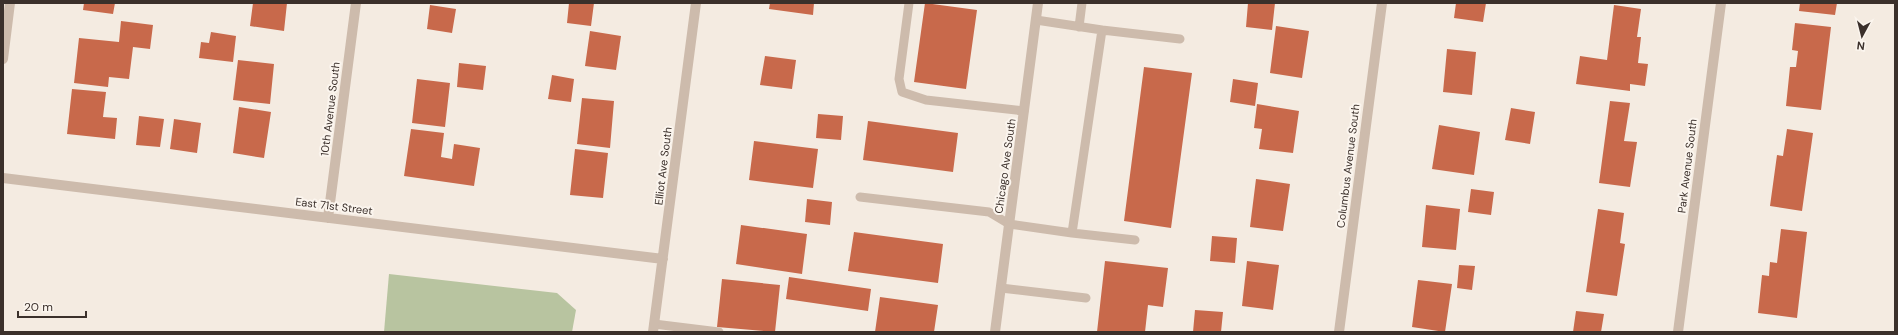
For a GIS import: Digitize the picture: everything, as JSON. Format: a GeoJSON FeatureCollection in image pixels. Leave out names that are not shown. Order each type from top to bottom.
{"type":"FeatureCollection","features":[{"type":"Feature","properties":{"kind":"street"},"geometry":{"type":"LineString","coordinates":[[3,59],[10,3]]}},
{"type":"Feature","properties":{"kind":"street","name":"10th Avenue South"},"geometry":{"type":"LineString","coordinates":[[328,218],[356,3]]}},
{"type":"Feature","properties":{"kind":"street","name":"Elliot Ave South"},"geometry":{"type":"LineString","coordinates":[[653,328],[696,3]]}},
{"type":"Feature","properties":{"kind":"street","name":"Chicago Ave South"},"geometry":{"type":"LineString","coordinates":[[995,332],[1038,3]]}},
{"type":"Feature","properties":{"kind":"street","name":"Columbus Avenue South"},"geometry":{"type":"LineString","coordinates":[[1339,332],[1382,3]]}},
{"type":"Feature","properties":{"kind":"street","name":"Park Avenue South"},"geometry":{"type":"LineString","coordinates":[[1678,332],[1721,3]]}},
{"type":"Feature","properties":{"kind":"street","name":"East 71st Street"},"geometry":{"type":"LineString","coordinates":[[3,178],[663,259]]}},
{"type":"Feature","properties":{"kind":"lane"},"geometry":{"type":"LineString","coordinates":[[909,3],[899,79],[902,92],[926,100],[1024,110]]}},
{"type":"Feature","properties":{"kind":"lane"},"geometry":{"type":"LineString","coordinates":[[1079,26],[1082,3]]}},
{"type":"Feature","properties":{"kind":"lane"},"geometry":{"type":"LineString","coordinates":[[1036,20],[1102,30],[1180,39]]}},
{"type":"Feature","properties":{"kind":"lane"},"geometry":{"type":"LineString","coordinates":[[1072,233],[1102,30]]}},
{"type":"Feature","properties":{"kind":"lane"},"geometry":{"type":"LineString","coordinates":[[860,197],[989,212],[1009,224],[1135,240]]}},
{"type":"Feature","properties":{"kind":"lane"},"geometry":{"type":"LineString","coordinates":[[1001,288],[1086,298]]}},
{"type":"Feature","properties":{"kind":"lane"},"geometry":{"type":"LineString","coordinates":[[653,328],[719,332]]}},
{"type":"Feature","properties":{"kind":"green space"},"geometry":{"type":"Polygon","coordinates":[[[389,274],[557,293],[576,310],[572,332],[384,332],[389,274]]]}},
{"type":"Feature","properties":{"kind":"building"},"geometry":{"type":"Polygon","coordinates":[[[84,3],[115,3],[113,14],[83,10],[84,3]]]}},
{"type":"Feature","properties":{"kind":"building"},"geometry":{"type":"Polygon","coordinates":[[[253,3],[287,3],[284,31],[250,26],[253,3]]]}},
{"type":"Feature","properties":{"kind":"building"},"geometry":{"type":"Polygon","coordinates":[[[569,3],[594,3],[591,26],[567,23],[569,3]]]}},
{"type":"Feature","properties":{"kind":"building"},"geometry":{"type":"Polygon","coordinates":[[[770,3],[814,3],[813,15],[769,9],[770,3]]]}},
{"type":"Feature","properties":{"kind":"building"},"geometry":{"type":"Polygon","coordinates":[[[925,3],[977,10],[966,89],[914,82],[925,3]]]}},
{"type":"Feature","properties":{"kind":"building"},"geometry":{"type":"Polygon","coordinates":[[[1248,3],[1275,3],[1272,30],[1246,27],[1248,3]]]}},
{"type":"Feature","properties":{"kind":"building"},"geometry":{"type":"Polygon","coordinates":[[[1456,3],[1486,3],[1483,22],[1454,18],[1456,3]]]}},
{"type":"Feature","properties":{"kind":"building"},"geometry":{"type":"Polygon","coordinates":[[[1800,3],[1837,3],[1835,15],[1799,11],[1800,3]]]}},
{"type":"Feature","properties":{"kind":"building"},"geometry":{"type":"Polygon","coordinates":[[[430,5],[456,9],[452,33],[427,29],[430,5]]]}},
{"type":"Feature","properties":{"kind":"building"},"geometry":{"type":"Polygon","coordinates":[[[1614,5],[1641,9],[1637,37],[1641,37],[1638,63],[1648,64],[1645,86],[1630,84],[1630,91],[1576,84],[1580,56],[1607,60],[1614,5]]]}},
{"type":"Feature","properties":{"kind":"building"},"geometry":{"type":"Polygon","coordinates":[[[121,21],[153,25],[150,49],[133,47],[129,79],[109,77],[108,87],[74,83],[79,38],[119,42],[121,21]]]}},
{"type":"Feature","properties":{"kind":"building"},"geometry":{"type":"Polygon","coordinates":[[[1795,23],[1831,27],[1821,110],[1786,106],[1790,67],[1796,67],[1798,51],[1792,50],[1795,23]]]}},
{"type":"Feature","properties":{"kind":"building"},"geometry":{"type":"Polygon","coordinates":[[[1276,26],[1309,31],[1302,78],[1270,73],[1276,26]]]}},
{"type":"Feature","properties":{"kind":"building"},"geometry":{"type":"Polygon","coordinates":[[[590,31],[621,36],[616,70],[585,66],[590,31]]]}},
{"type":"Feature","properties":{"kind":"building"},"geometry":{"type":"Polygon","coordinates":[[[211,32],[236,36],[233,62],[199,58],[201,42],[209,43],[211,32]]]}},
{"type":"Feature","properties":{"kind":"building"},"geometry":{"type":"Polygon","coordinates":[[[1447,49],[1476,52],[1472,95],[1443,92],[1447,49]]]}},
{"type":"Feature","properties":{"kind":"building"},"geometry":{"type":"Polygon","coordinates":[[[765,56],[796,60],[792,89],[760,85],[765,56]]]}},
{"type":"Feature","properties":{"kind":"building"},"geometry":{"type":"Polygon","coordinates":[[[238,60],[274,64],[270,104],[233,100],[238,60]]]}},
{"type":"Feature","properties":{"kind":"building"},"geometry":{"type":"Polygon","coordinates":[[[459,63],[486,66],[483,90],[457,87],[459,63]]]}},
{"type":"Feature","properties":{"kind":"building"},"geometry":{"type":"Polygon","coordinates":[[[1144,67],[1192,73],[1171,228],[1124,221],[1144,67]]]}},
{"type":"Feature","properties":{"kind":"building"},"geometry":{"type":"Polygon","coordinates":[[[552,75],[574,79],[571,102],[548,99],[552,75]]]}},
{"type":"Feature","properties":{"kind":"building"},"geometry":{"type":"Polygon","coordinates":[[[417,79],[450,83],[445,127],[412,123],[417,79]]]}},
{"type":"Feature","properties":{"kind":"building"},"geometry":{"type":"Polygon","coordinates":[[[1233,79],[1258,83],[1255,106],[1230,102],[1233,79]]]}},
{"type":"Feature","properties":{"kind":"building"},"geometry":{"type":"Polygon","coordinates":[[[72,89],[106,92],[103,117],[117,118],[115,139],[67,134],[72,89]]]}},
{"type":"Feature","properties":{"kind":"building"},"geometry":{"type":"Polygon","coordinates":[[[582,98],[614,101],[610,148],[577,144],[582,98]]]}},
{"type":"Feature","properties":{"kind":"building"},"geometry":{"type":"Polygon","coordinates":[[[1610,101],[1630,103],[1624,141],[1637,142],[1630,187],[1599,183],[1610,101]]]}},
{"type":"Feature","properties":{"kind":"building"},"geometry":{"type":"Polygon","coordinates":[[[1257,104],[1299,111],[1293,153],[1259,149],[1262,129],[1254,128],[1257,104]]]}},
{"type":"Feature","properties":{"kind":"building"},"geometry":{"type":"Polygon","coordinates":[[[239,107],[271,112],[264,158],[233,153],[239,107]]]}},
{"type":"Feature","properties":{"kind":"building"},"geometry":{"type":"Polygon","coordinates":[[[1511,108],[1535,112],[1530,144],[1505,140],[1511,108]]]}},
{"type":"Feature","properties":{"kind":"building"},"geometry":{"type":"Polygon","coordinates":[[[818,114],[843,116],[841,140],[816,138],[818,114]]]}},
{"type":"Feature","properties":{"kind":"building"},"geometry":{"type":"Polygon","coordinates":[[[139,116],[164,119],[160,147],[136,145],[139,116]]]}},
{"type":"Feature","properties":{"kind":"building"},"geometry":{"type":"Polygon","coordinates":[[[174,119],[201,123],[197,153],[170,149],[174,119]]]}},
{"type":"Feature","properties":{"kind":"building"},"geometry":{"type":"Polygon","coordinates":[[[868,121],[958,133],[953,172],[863,160],[868,121]]]}},
{"type":"Feature","properties":{"kind":"building"},"geometry":{"type":"Polygon","coordinates":[[[1439,125],[1480,132],[1474,175],[1432,169],[1439,125]]]}},
{"type":"Feature","properties":{"kind":"building"},"geometry":{"type":"Polygon","coordinates":[[[411,129],[444,133],[441,157],[452,159],[454,144],[480,148],[474,186],[404,176],[411,129]]]}},
{"type":"Feature","properties":{"kind":"building"},"geometry":{"type":"Polygon","coordinates":[[[1787,129],[1813,133],[1802,211],[1770,206],[1777,155],[1783,156],[1787,129]]]}},
{"type":"Feature","properties":{"kind":"building"},"geometry":{"type":"Polygon","coordinates":[[[754,141],[818,149],[813,188],[749,180],[754,141]]]}},
{"type":"Feature","properties":{"kind":"building"},"geometry":{"type":"Polygon","coordinates":[[[575,149],[608,153],[603,198],[570,195],[575,149]]]}},
{"type":"Feature","properties":{"kind":"building"},"geometry":{"type":"Polygon","coordinates":[[[1256,179],[1290,184],[1283,231],[1250,227],[1256,179]]]}},
{"type":"Feature","properties":{"kind":"building"},"geometry":{"type":"Polygon","coordinates":[[[1471,189],[1494,192],[1491,215],[1468,212],[1471,189]]]}},
{"type":"Feature","properties":{"kind":"building"},"geometry":{"type":"Polygon","coordinates":[[[807,199],[832,202],[830,225],[805,222],[807,199]]]}},
{"type":"Feature","properties":{"kind":"building"},"geometry":{"type":"Polygon","coordinates":[[[1426,205],[1460,209],[1456,250],[1422,247],[1426,205]]]}},
{"type":"Feature","properties":{"kind":"building"},"geometry":{"type":"Polygon","coordinates":[[[1598,209],[1624,213],[1620,243],[1625,244],[1617,296],[1586,292],[1598,209]]]}},
{"type":"Feature","properties":{"kind":"building"},"geometry":{"type":"Polygon","coordinates":[[[741,225],[807,234],[802,274],[736,264],[741,225]]]}},
{"type":"Feature","properties":{"kind":"building"},"geometry":{"type":"Polygon","coordinates":[[[1781,229],[1807,232],[1797,318],[1758,313],[1762,275],[1769,276],[1770,262],[1777,263],[1781,229]]]}},
{"type":"Feature","properties":{"kind":"building"},"geometry":{"type":"Polygon","coordinates":[[[854,232],[943,244],[938,283],[848,271],[854,232]]]}},
{"type":"Feature","properties":{"kind":"building"},"geometry":{"type":"Polygon","coordinates":[[[1212,236],[1237,238],[1235,263],[1210,261],[1212,236]]]}},
{"type":"Feature","properties":{"kind":"building"},"geometry":{"type":"Polygon","coordinates":[[[1105,261],[1168,268],[1163,307],[1148,305],[1145,332],[1097,332],[1105,261]]]}},
{"type":"Feature","properties":{"kind":"building"},"geometry":{"type":"Polygon","coordinates":[[[1247,261],[1279,265],[1273,310],[1242,306],[1247,261]]]}},
{"type":"Feature","properties":{"kind":"building"},"geometry":{"type":"Polygon","coordinates":[[[1459,265],[1475,266],[1472,290],[1457,288],[1459,265]]]}},
{"type":"Feature","properties":{"kind":"building"},"geometry":{"type":"Polygon","coordinates":[[[789,277],[871,289],[868,311],[786,299],[789,277]]]}},
{"type":"Feature","properties":{"kind":"building"},"geometry":{"type":"Polygon","coordinates":[[[722,279],[780,285],[775,332],[717,327],[722,279]]]}},
{"type":"Feature","properties":{"kind":"building"},"geometry":{"type":"Polygon","coordinates":[[[1418,280],[1452,284],[1445,332],[1412,327],[1418,280]]]}},
{"type":"Feature","properties":{"kind":"building"},"geometry":{"type":"Polygon","coordinates":[[[880,297],[938,305],[934,332],[875,332],[880,297]]]}},
{"type":"Feature","properties":{"kind":"building"},"geometry":{"type":"Polygon","coordinates":[[[1195,310],[1223,312],[1221,332],[1193,332],[1195,310]]]}},
{"type":"Feature","properties":{"kind":"building"},"geometry":{"type":"Polygon","coordinates":[[[1576,311],[1604,314],[1601,332],[1573,332],[1576,311]]]}}]}
